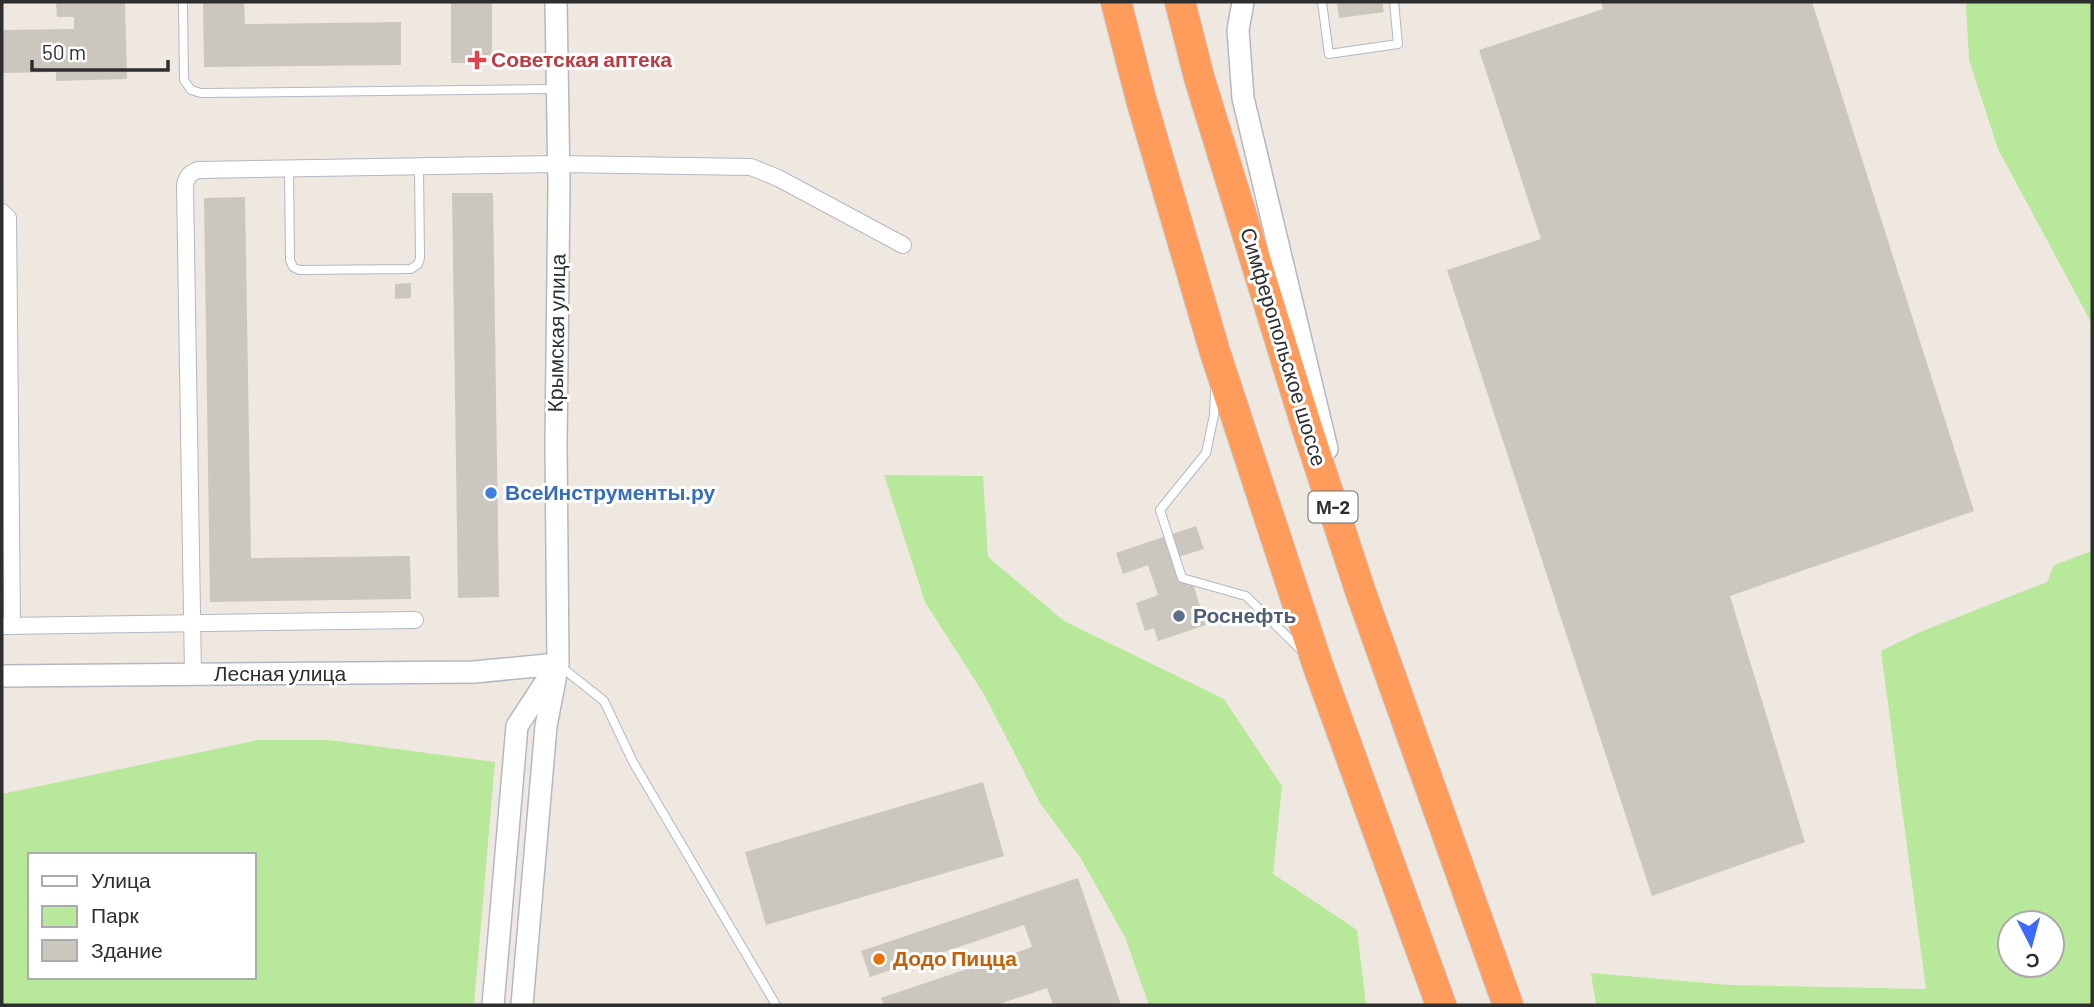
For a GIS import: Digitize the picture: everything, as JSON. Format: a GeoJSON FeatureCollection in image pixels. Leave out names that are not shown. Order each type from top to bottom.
{"type":"FeatureCollection","features":[{"type":"Feature","properties":{"kind":"highway"},"geometry":{"type":"LineString","coordinates":[[1116,2],[1141,99],[1216,352],[1318,666],[1441,1005]]}},
{"type":"Feature","properties":{"kind":"highway","name":"Симферопольское шоссе"},"geometry":{"type":"LineString","coordinates":[[1180,2],[1199,77],[1307,428],[1360,590],[1508,1005]]}},
{"type":"Feature","properties":{"kind":"street","name":"Крымская улица"},"geometry":{"type":"LineString","coordinates":[[522,1005],[546,726],[558,664],[556,445],[559,164],[556,2]]}},
{"type":"Feature","properties":{"kind":"street"},"geometry":{"type":"LineString","coordinates":[[1243,2],[1238,30],[1243,97],[1360,590]]}},
{"type":"Feature","properties":{"kind":"street"},"geometry":{"type":"LineString","coordinates":[[193,675],[185,212],[186,178],[192,172],[559,164],[751,167],[778,178],[903,245]]}},
{"type":"Feature","properties":{"kind":"street"},"geometry":{"type":"LineString","coordinates":[[2,212],[8,218],[7,626],[415,620]]}},
{"type":"Feature","properties":{"kind":"street"},"geometry":{"type":"LineString","coordinates":[[493,1005],[517,726],[558,664]]}},
{"type":"Feature","properties":{"kind":"street","name":"Лесная улица"},"geometry":{"type":"LineString","coordinates":[[2,676],[474,672],[558,664]]}},
{"type":"Feature","properties":{"kind":"lane"},"geometry":{"type":"LineString","coordinates":[[183,2],[184,80],[191,90],[201,93],[558,89]]}},
{"type":"Feature","properties":{"kind":"lane"},"geometry":{"type":"LineString","coordinates":[[1322,2],[1329,54],[1398,44],[1394,2]]}},
{"type":"Feature","properties":{"kind":"lane"},"geometry":{"type":"LineString","coordinates":[[289,168],[290,260],[293,267],[299,270],[411,269],[418,264],[420,258],[419,166]]}},
{"type":"Feature","properties":{"kind":"lane"},"geometry":{"type":"LineString","coordinates":[[1216,352],[1214,415],[1206,453],[1160,510],[1182,578],[1246,596],[1318,666]]}},
{"type":"Feature","properties":{"kind":"lane"},"geometry":{"type":"LineString","coordinates":[[558,664],[604,701],[633,762],[776,1005]]}},
{"type":"Feature","properties":{"kind":"green space"},"geometry":{"type":"Polygon","coordinates":[[[1966,2],[2092,2],[2092,324],[1998,149],[1969,60],[1966,2]]]}},
{"type":"Feature","properties":{"kind":"green space"},"geometry":{"type":"Polygon","coordinates":[[[884,475],[983,476],[988,557],[1064,621],[1224,699],[1282,786],[1273,874],[1357,930],[1366,1005],[1149,1005],[1125,937],[1080,857],[1040,803],[985,696],[925,602],[884,475]]]}},
{"type":"Feature","properties":{"kind":"green space"},"geometry":{"type":"Polygon","coordinates":[[[2092,551],[2092,1005],[1596,1005],[1591,973],[1730,985],[1926,989],[1881,651],[1920,632],[2047,582],[2054,565],[2092,551]]]}},
{"type":"Feature","properties":{"kind":"green space"},"geometry":{"type":"Polygon","coordinates":[[[258,740],[329,740],[495,762],[474,1005],[2,1005],[2,794],[258,740]]]}},
{"type":"Feature","properties":{"kind":"building"},"geometry":{"type":"Polygon","coordinates":[[[56,2],[125,2],[127,79],[56,81],[56,72],[2,73],[2,30],[74,29],[74,17],[57,17],[56,2]]]}},
{"type":"Feature","properties":{"kind":"building"},"geometry":{"type":"Polygon","coordinates":[[[203,2],[244,2],[245,24],[401,22],[401,65],[204,67],[203,2]]]}},
{"type":"Feature","properties":{"kind":"building"},"geometry":{"type":"Polygon","coordinates":[[[451,2],[492,2],[492,63],[451,63],[451,2]]]}},
{"type":"Feature","properties":{"kind":"building"},"geometry":{"type":"Polygon","coordinates":[[[1337,2],[1382,2],[1384,12],[1339,18],[1337,2]]]}},
{"type":"Feature","properties":{"kind":"building"},"geometry":{"type":"Polygon","coordinates":[[[1601,2],[1812,2],[1974,511],[1730,596],[1805,842],[1652,896],[1447,270],[1541,239],[1479,50],[1603,9],[1601,2]]]}},
{"type":"Feature","properties":{"kind":"building"},"geometry":{"type":"Polygon","coordinates":[[[452,193],[493,193],[499,597],[458,598],[452,193]]]}},
{"type":"Feature","properties":{"kind":"building"},"geometry":{"type":"Polygon","coordinates":[[[245,197],[251,558],[410,556],[411,599],[210,602],[204,198],[245,197]]]}},
{"type":"Feature","properties":{"kind":"building"},"geometry":{"type":"Polygon","coordinates":[[[411,283],[411,298],[395,299],[395,284],[411,283]]]}},
{"type":"Feature","properties":{"kind":"building"},"geometry":{"type":"Polygon","coordinates":[[[1196,526],[1204,549],[1178,557],[1188,586],[1193,584],[1206,625],[1158,641],[1154,628],[1145,631],[1136,603],[1158,595],[1148,565],[1123,574],[1116,553],[1196,526]]]}},
{"type":"Feature","properties":{"kind":"building"},"geometry":{"type":"Polygon","coordinates":[[[983,782],[1004,856],[766,925],[745,852],[983,782]]]}},
{"type":"Feature","properties":{"kind":"building"},"geometry":{"type":"Polygon","coordinates":[[[1078,878],[1121,1005],[1053,1005],[1047,988],[997,1005],[884,1005],[881,998],[1032,947],[1024,925],[870,977],[861,951],[1078,878]]]}},
{"type":"Feature","properties":{"kind":"place","name":"Советская аптека"},"geometry":{"type":"Point","coordinates":[477,60]}},
{"type":"Feature","properties":{"kind":"place","name":"ВсеИнструменты.ру"},"geometry":{"type":"Point","coordinates":[491,493]}},
{"type":"Feature","properties":{"kind":"place","name":"Роснефть"},"geometry":{"type":"Point","coordinates":[1179,616]}},
{"type":"Feature","properties":{"kind":"place","name":"Додо Пицца"},"geometry":{"type":"Point","coordinates":[879,959]}}]}
